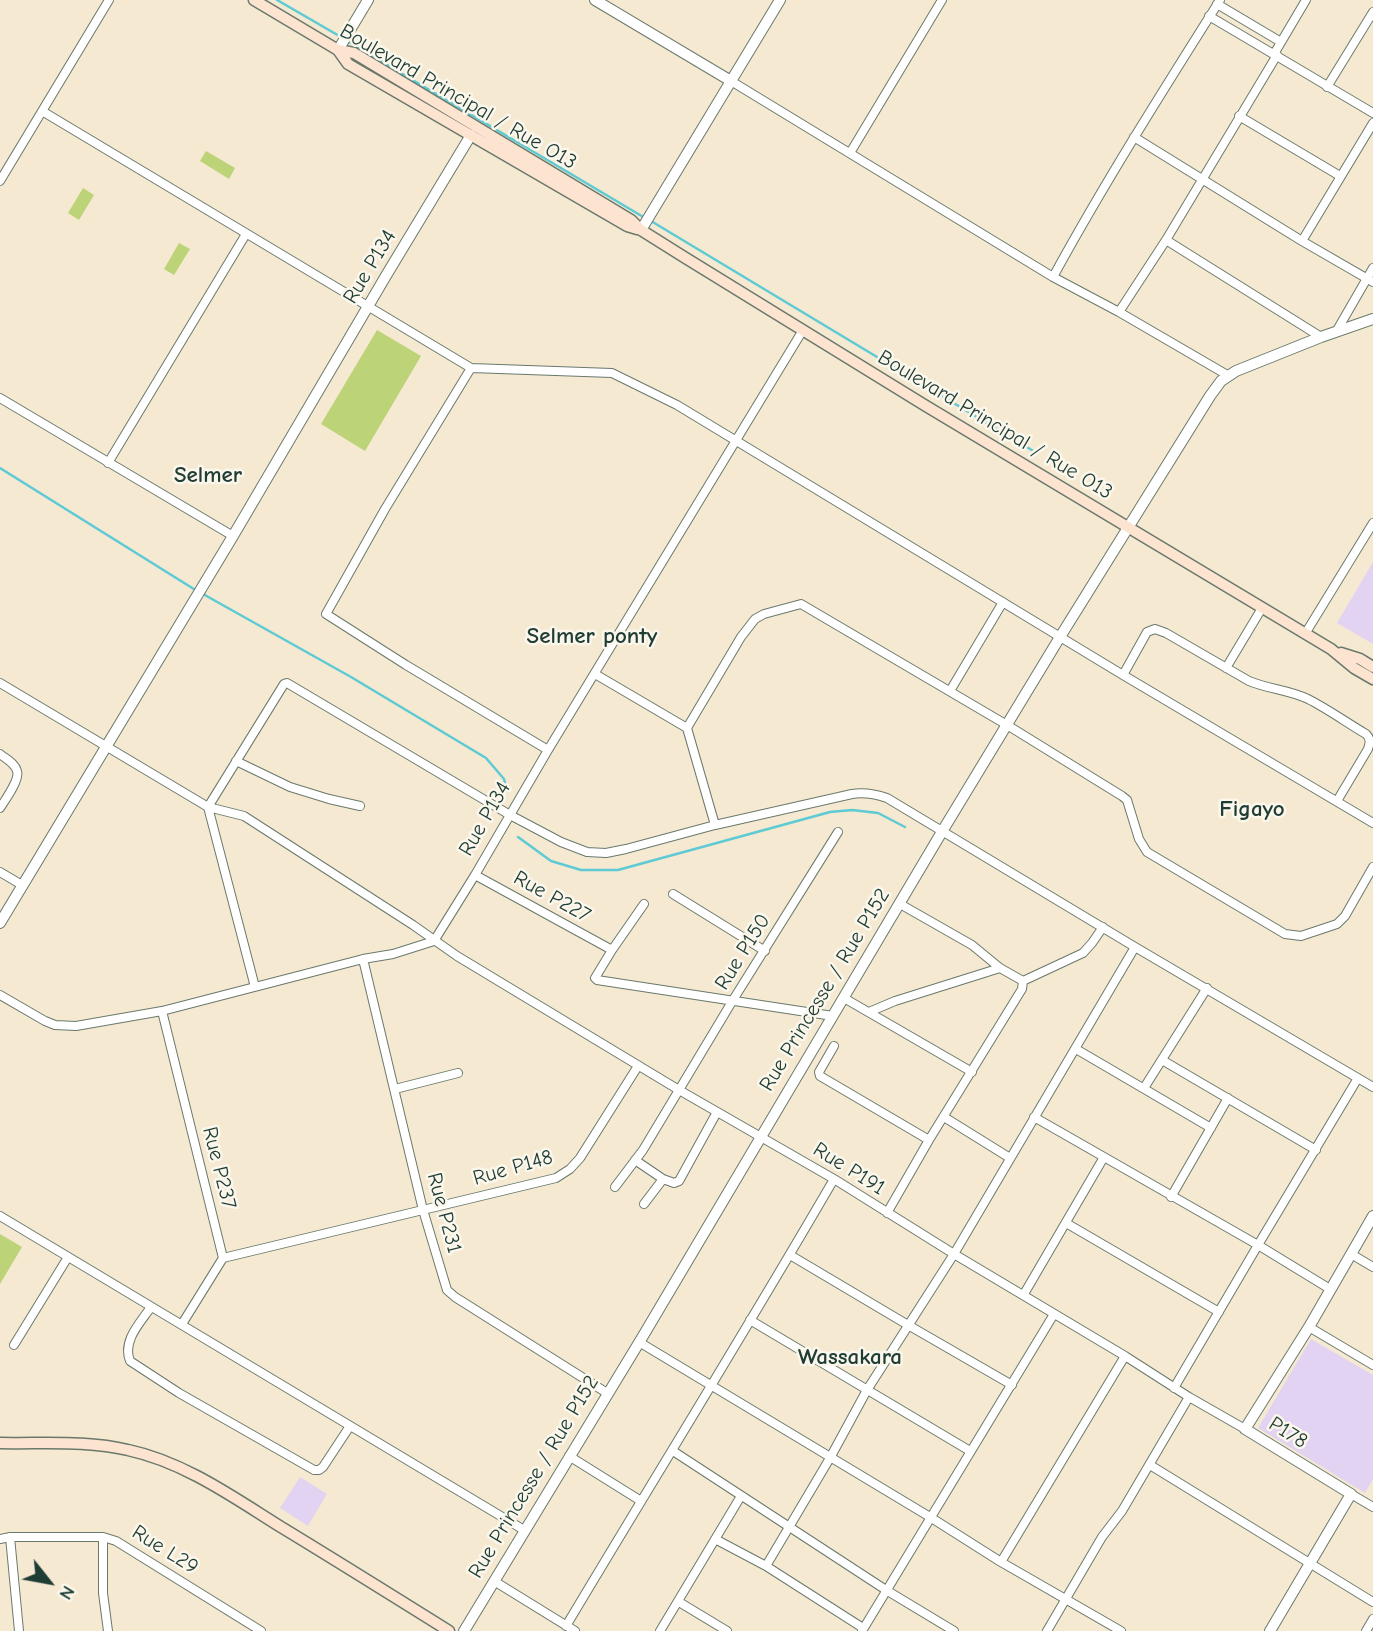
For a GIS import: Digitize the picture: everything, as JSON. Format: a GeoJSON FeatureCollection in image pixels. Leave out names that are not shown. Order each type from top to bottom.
{"type":"FeatureCollection","features":[{"type":"Feature","properties":{"kind":"main road","name":"Boulevard Principal / Rue O13"},"geometry":{"type":"LineString","coordinates":[[254,0],[338,50],[354,53],[631,220],[641,230],[803,330],[1331,649],[1373,679]]}},
{"type":"Feature","properties":{"kind":"main road","name":"Boulevard Principal / Rue O13"},"geometry":{"type":"LineString","coordinates":[[338,50],[348,64],[627,226],[641,230]]}},
{"type":"Feature","properties":{"kind":"main road","name":"Boulevard Principal / Rue O13"},"geometry":{"type":"LineString","coordinates":[[1331,649],[1360,659],[1373,667]]}},
{"type":"Feature","properties":{"kind":"main road"},"geometry":{"type":"LineString","coordinates":[[0,1443],[95,1445],[125,1449],[167,1462],[219,1489],[449,1631]]}},
{"type":"Feature","properties":{"kind":"street"},"geometry":{"type":"LineString","coordinates":[[0,181],[109,0]]}},
{"type":"Feature","properties":{"kind":"street"},"geometry":{"type":"LineString","coordinates":[[338,50],[368,0]]}},
{"type":"Feature","properties":{"kind":"street"},"geometry":{"type":"LineString","coordinates":[[595,0],[1053,277],[1228,376],[1321,337],[1373,319]]}},
{"type":"Feature","properties":{"kind":"street"},"geometry":{"type":"LineString","coordinates":[[641,230],[780,0]]}},
{"type":"Feature","properties":{"kind":"street"},"geometry":{"type":"LineString","coordinates":[[850,153],[942,0]]}},
{"type":"Feature","properties":{"kind":"street"},"geometry":{"type":"LineString","coordinates":[[1119,312],[1203,179],[1306,0]]}},
{"type":"Feature","properties":{"kind":"street"},"geometry":{"type":"LineString","coordinates":[[1053,277],[1134,136],[1218,2],[1281,43]]}},
{"type":"Feature","properties":{"kind":"street"},"geometry":{"type":"LineString","coordinates":[[1327,87],[1370,25],[1373,12]]}},
{"type":"Feature","properties":{"kind":"street"},"geometry":{"type":"LineString","coordinates":[[1209,16],[1373,113]]}},
{"type":"Feature","properties":{"kind":"street"},"geometry":{"type":"LineString","coordinates":[[42,111],[471,368],[612,373],[677,405],[1373,823]]}},
{"type":"Feature","properties":{"kind":"street"},"geometry":{"type":"LineString","coordinates":[[1239,116],[1340,176]]}},
{"type":"Feature","properties":{"kind":"street"},"geometry":{"type":"LineString","coordinates":[[1302,241],[1373,123]]}},
{"type":"Feature","properties":{"kind":"street","name":"Rue P134"},"geometry":{"type":"LineString","coordinates":[[0,923],[471,135]]}},
{"type":"Feature","properties":{"kind":"street"},"geometry":{"type":"LineString","coordinates":[[1134,136],[1302,241],[1370,280]]}},
{"type":"Feature","properties":{"kind":"street"},"geometry":{"type":"LineString","coordinates":[[107,463],[246,234]]}},
{"type":"Feature","properties":{"kind":"street"},"geometry":{"type":"LineString","coordinates":[[1166,240],[1321,337]]}},
{"type":"Feature","properties":{"kind":"street"},"geometry":{"type":"LineString","coordinates":[[1335,332],[1370,280],[1373,268]]}},
{"type":"Feature","properties":{"kind":"street","name":"Rue P134"},"geometry":{"type":"LineString","coordinates":[[434,940],[803,330]]}},
{"type":"Feature","properties":{"kind":"street"},"geometry":{"type":"LineString","coordinates":[[471,368],[385,509],[326,614],[548,750]]}},
{"type":"Feature","properties":{"kind":"street","name":"Rue Princesse / Rue P152"},"geometry":{"type":"LineString","coordinates":[[464,1631],[1007,724],[1210,396],[1228,376]]}},
{"type":"Feature","properties":{"kind":"street"},"geometry":{"type":"LineString","coordinates":[[0,398],[233,536]]}},
{"type":"Feature","properties":{"kind":"street"},"geometry":{"type":"LineString","coordinates":[[1305,634],[1373,523]]}},
{"type":"Feature","properties":{"kind":"street"},"geometry":{"type":"LineString","coordinates":[[950,691],[1003,603]]}},
{"type":"Feature","properties":{"kind":"street"},"geometry":{"type":"LineString","coordinates":[[687,728],[741,637],[755,620],[764,614],[801,604],[1007,724],[1122,796],[1127,800],[1139,839],[1147,852],[1285,934],[1301,936],[1337,925],[1373,867]]}},
{"type":"Feature","properties":{"kind":"street"},"geometry":{"type":"LineString","coordinates":[[1226,668],[1262,608]]}},
{"type":"Feature","properties":{"kind":"street"},"geometry":{"type":"LineString","coordinates":[[1123,675],[1147,632],[1155,629],[1263,687],[1308,699],[1369,738],[1368,750],[1336,801]]}},
{"type":"Feature","properties":{"kind":"street"},"geometry":{"type":"LineString","coordinates":[[596,674],[687,728],[715,825]]}},
{"type":"Feature","properties":{"kind":"street","name":"Rue P191"},"geometry":{"type":"LineString","coordinates":[[0,683],[208,807],[244,816],[414,925],[457,956],[638,1066],[834,1179],[1245,1429]]}},
{"type":"Feature","properties":{"kind":"street"},"geometry":{"type":"LineString","coordinates":[[255,987],[208,807],[287,683],[510,815],[561,842],[587,852],[606,853],[715,825],[863,792],[874,793],[943,830],[1373,1087]]}},
{"type":"Feature","properties":{"kind":"street"},"geometry":{"type":"LineString","coordinates":[[0,754],[17,769],[18,778],[0,808]]}},
{"type":"Feature","properties":{"kind":"street"},"geometry":{"type":"LineString","coordinates":[[236,761],[290,787],[360,806]]}},
{"type":"Feature","properties":{"kind":"street","name":"Rue P150"},"geometry":{"type":"LineString","coordinates":[[615,1187],[679,1090],[838,832]]}},
{"type":"Feature","properties":{"kind":"street"},"geometry":{"type":"LineString","coordinates":[[0,872],[22,885]]}},
{"type":"Feature","properties":{"kind":"street","name":"Rue P227"},"geometry":{"type":"LineString","coordinates":[[475,875],[612,950]]}},
{"type":"Feature","properties":{"kind":"street"},"geometry":{"type":"LineString","coordinates":[[673,894],[765,951]]}},
{"type":"Feature","properties":{"kind":"street"},"geometry":{"type":"LineString","coordinates":[[644,904],[612,950],[597,980],[833,1016]]}},
{"type":"Feature","properties":{"kind":"street"},"geometry":{"type":"LineString","coordinates":[[900,904],[972,945],[1000,968],[1023,981]]}},
{"type":"Feature","properties":{"kind":"street"},"geometry":{"type":"LineString","coordinates":[[1023,981],[1083,953],[1093,943],[1102,927]]}},
{"type":"Feature","properties":{"kind":"street"},"geometry":{"type":"LineString","coordinates":[[0,995],[45,1021],[55,1025],[76,1026],[162,1011],[363,959],[393,954],[434,940]]}},
{"type":"Feature","properties":{"kind":"street"},"geometry":{"type":"LineString","coordinates":[[766,1566],[867,1390],[954,1254],[1135,947]]}},
{"type":"Feature","properties":{"kind":"street","name":"Rue P231"},"geometry":{"type":"LineString","coordinates":[[363,959],[423,1210],[447,1290],[607,1393]]}},
{"type":"Feature","properties":{"kind":"street"},"geometry":{"type":"LineString","coordinates":[[869,1012],[895,1001],[1000,968]]}},
{"type":"Feature","properties":{"kind":"street"},"geometry":{"type":"LineString","coordinates":[[887,1213],[1022,989],[1023,981]]}},
{"type":"Feature","properties":{"kind":"street"},"geometry":{"type":"LineString","coordinates":[[1144,1088],[1207,988]]}},
{"type":"Feature","properties":{"kind":"street"},"geometry":{"type":"LineString","coordinates":[[844,998],[972,1072]]}},
{"type":"Feature","properties":{"kind":"street","name":"Rue P237"},"geometry":{"type":"LineString","coordinates":[[162,1011],[223,1258]]}},
{"type":"Feature","properties":{"kind":"street"},"geometry":{"type":"LineString","coordinates":[[834,1046],[819,1072],[820,1076],[929,1140]]}},
{"type":"Feature","properties":{"kind":"street"},"geometry":{"type":"LineString","coordinates":[[1076,1049],[1211,1128]]}},
{"type":"Feature","properties":{"kind":"street"},"geometry":{"type":"LineString","coordinates":[[1162,1060],[1316,1150]]}},
{"type":"Feature","properties":{"kind":"street","name":"Rue P148"},"geometry":{"type":"LineString","coordinates":[[223,1258],[556,1178],[580,1158],[638,1066]]}},
{"type":"Feature","properties":{"kind":"street"},"geometry":{"type":"LineString","coordinates":[[395,1089],[457,1073]]}},
{"type":"Feature","properties":{"kind":"street"},"geometry":{"type":"LineString","coordinates":[[1174,1388],[1358,1078]]}},
{"type":"Feature","properties":{"kind":"street"},"geometry":{"type":"LineString","coordinates":[[1171,1196],[1228,1098]]}},
{"type":"Feature","properties":{"kind":"street"},"geometry":{"type":"LineString","coordinates":[[635,1160],[663,1179],[674,1183],[678,1181],[717,1112]]}},
{"type":"Feature","properties":{"kind":"street"},"geometry":{"type":"LineString","coordinates":[[944,1117],[1010,1158]]}},
{"type":"Feature","properties":{"kind":"street"},"geometry":{"type":"LineString","coordinates":[[1034,1118],[1330,1289]]}},
{"type":"Feature","properties":{"kind":"street"},"geometry":{"type":"LineString","coordinates":[[1024,1294],[1104,1157]]}},
{"type":"Feature","properties":{"kind":"street"},"geometry":{"type":"LineString","coordinates":[[644,1204],[663,1179]]}},
{"type":"Feature","properties":{"kind":"street"},"geometry":{"type":"LineString","coordinates":[[566,1626],[834,1179]]}},
{"type":"Feature","properties":{"kind":"street"},"geometry":{"type":"LineString","coordinates":[[0,1216],[524,1530]]}},
{"type":"Feature","properties":{"kind":"street","name":"P178"},"geometry":{"type":"LineString","coordinates":[[1351,1494],[1245,1429],[1373,1216]]}},
{"type":"Feature","properties":{"kind":"street"},"geometry":{"type":"LineString","coordinates":[[1066,1223],[1219,1312]]}},
{"type":"Feature","properties":{"kind":"street"},"geometry":{"type":"LineString","coordinates":[[1351,1254],[1373,1267]]}},
{"type":"Feature","properties":{"kind":"street"},"geometry":{"type":"LineString","coordinates":[[790,1255],[1012,1385]]}},
{"type":"Feature","properties":{"kind":"street"},"geometry":{"type":"LineString","coordinates":[[14,1345],[68,1257]]}},
{"type":"Feature","properties":{"kind":"street"},"geometry":{"type":"LineString","coordinates":[[182,1324],[223,1258]]}},
{"type":"Feature","properties":{"kind":"street"},"geometry":{"type":"LineString","coordinates":[[151,1307],[129,1341],[127,1352],[130,1361],[179,1393],[314,1470],[323,1467],[350,1426]]}},
{"type":"Feature","properties":{"kind":"street"},"geometry":{"type":"LineString","coordinates":[[715,1539],[766,1566],[862,1629],[1054,1314]]}},
{"type":"Feature","properties":{"kind":"street"},"geometry":{"type":"LineString","coordinates":[[750,1320],[970,1451]]}},
{"type":"Feature","properties":{"kind":"street"},"geometry":{"type":"LineString","coordinates":[[1309,1326],[1373,1365]]}},
{"type":"Feature","properties":{"kind":"street"},"geometry":{"type":"LineString","coordinates":[[639,1342],[1001,1562],[1121,1631]]}},
{"type":"Feature","properties":{"kind":"street"},"geometry":{"type":"LineString","coordinates":[[1001,1562],[1125,1356]]}},
{"type":"Feature","properties":{"kind":"street"},"geometry":{"type":"LineString","coordinates":[[1047,1631],[1189,1397]]}},
{"type":"Feature","properties":{"kind":"street"},"geometry":{"type":"LineString","coordinates":[[673,1451],[886,1590],[954,1631]]}},
{"type":"Feature","properties":{"kind":"street"},"geometry":{"type":"LineString","coordinates":[[569,1455],[641,1501]]}},
{"type":"Feature","properties":{"kind":"street"},"geometry":{"type":"LineString","coordinates":[[1150,1465],[1373,1602]]}},
{"type":"Feature","properties":{"kind":"street"},"geometry":{"type":"LineString","coordinates":[[1270,1631],[1351,1494],[1373,1507]]}},
{"type":"Feature","properties":{"kind":"street"},"geometry":{"type":"LineString","coordinates":[[660,1631],[741,1496]]}},
{"type":"Feature","properties":{"kind":"street"},"geometry":{"type":"LineString","coordinates":[[10,1537],[19,1631]]}},
{"type":"Feature","properties":{"kind":"street"},"geometry":{"type":"LineString","coordinates":[[103,1537],[103,1592],[108,1631]]}},
{"type":"Feature","properties":{"kind":"street","name":"Rue L29"},"geometry":{"type":"LineString","coordinates":[[0,1539],[103,1537],[116,1541],[259,1630]]}},
{"type":"Feature","properties":{"kind":"street"},"geometry":{"type":"LineString","coordinates":[[494,1581],[575,1631]]}},
{"type":"Feature","properties":{"kind":"street"},"geometry":{"type":"LineString","coordinates":[[679,1602],[727,1631]]}},
{"type":"Feature","properties":{"kind":"street"},"geometry":{"type":"LineString","coordinates":[[1366,1631],[1373,1619]]}},
{"type":"Feature","properties":{"kind":"shaded area"},"geometry":{"type":"Polygon","coordinates":[[[1373,562],[1373,644],[1337,623],[1373,562]]]}},
{"type":"Feature","properties":{"kind":"shaded area"},"geometry":{"type":"Polygon","coordinates":[[[1311,1339],[1373,1375],[1373,1479],[1365,1493],[1258,1428],[1311,1339]]]}},
{"type":"Feature","properties":{"kind":"shaded area"},"geometry":{"type":"Polygon","coordinates":[[[300,1477],[327,1494],[308,1526],[280,1508],[300,1477]]]}},
{"type":"Feature","properties":{"kind":"green space"},"geometry":{"type":"Polygon","coordinates":[[[206,151],[235,168],[229,179],[200,161],[206,151]]]}},
{"type":"Feature","properties":{"kind":"green space"},"geometry":{"type":"Polygon","coordinates":[[[83,188],[94,195],[79,220],[68,213],[83,188]]]}},
{"type":"Feature","properties":{"kind":"green space"},"geometry":{"type":"Polygon","coordinates":[[[179,243],[190,249],[174,275],[164,269],[179,243]]]}},
{"type":"Feature","properties":{"kind":"green space"},"geometry":{"type":"Polygon","coordinates":[[[377,330],[421,356],[365,451],[321,424],[377,330]]]}},
{"type":"Feature","properties":{"kind":"green space"},"geometry":{"type":"Polygon","coordinates":[[[0,1234],[22,1247],[0,1284],[0,1234]]]}},
{"type":"Feature","properties":{"kind":"waterway"},"geometry":{"type":"LineString","coordinates":[[277,0],[341,37]]}},
{"type":"Feature","properties":{"kind":"waterway"},"geometry":{"type":"LineString","coordinates":[[347,41],[645,218]]}},
{"type":"Feature","properties":{"kind":"waterway"},"geometry":{"type":"LineString","coordinates":[[651,221],[1035,452]]}},
{"type":"Feature","properties":{"kind":"waterway"},"geometry":{"type":"LineString","coordinates":[[0,468],[197,591]]}},
{"type":"Feature","properties":{"kind":"waterway"},"geometry":{"type":"LineString","coordinates":[[203,594],[351,677],[486,758],[504,779],[507,791]]}},
{"type":"Feature","properties":{"kind":"waterway"},"geometry":{"type":"LineString","coordinates":[[518,837],[551,861],[581,870],[618,870],[830,812],[852,810],[878,813],[905,827]]}},
{"type":"Feature","properties":{"kind":"district","name":"Selmer"},"geometry":{"type":"Point","coordinates":[208,475]}},
{"type":"Feature","properties":{"kind":"district","name":"Selmer ponty"},"geometry":{"type":"Point","coordinates":[592,636]}},
{"type":"Feature","properties":{"kind":"district","name":"Figayo"},"geometry":{"type":"Point","coordinates":[1252,809]}},
{"type":"Feature","properties":{"kind":"district","name":"Wassakara"},"geometry":{"type":"Point","coordinates":[850,1357]}}]}
